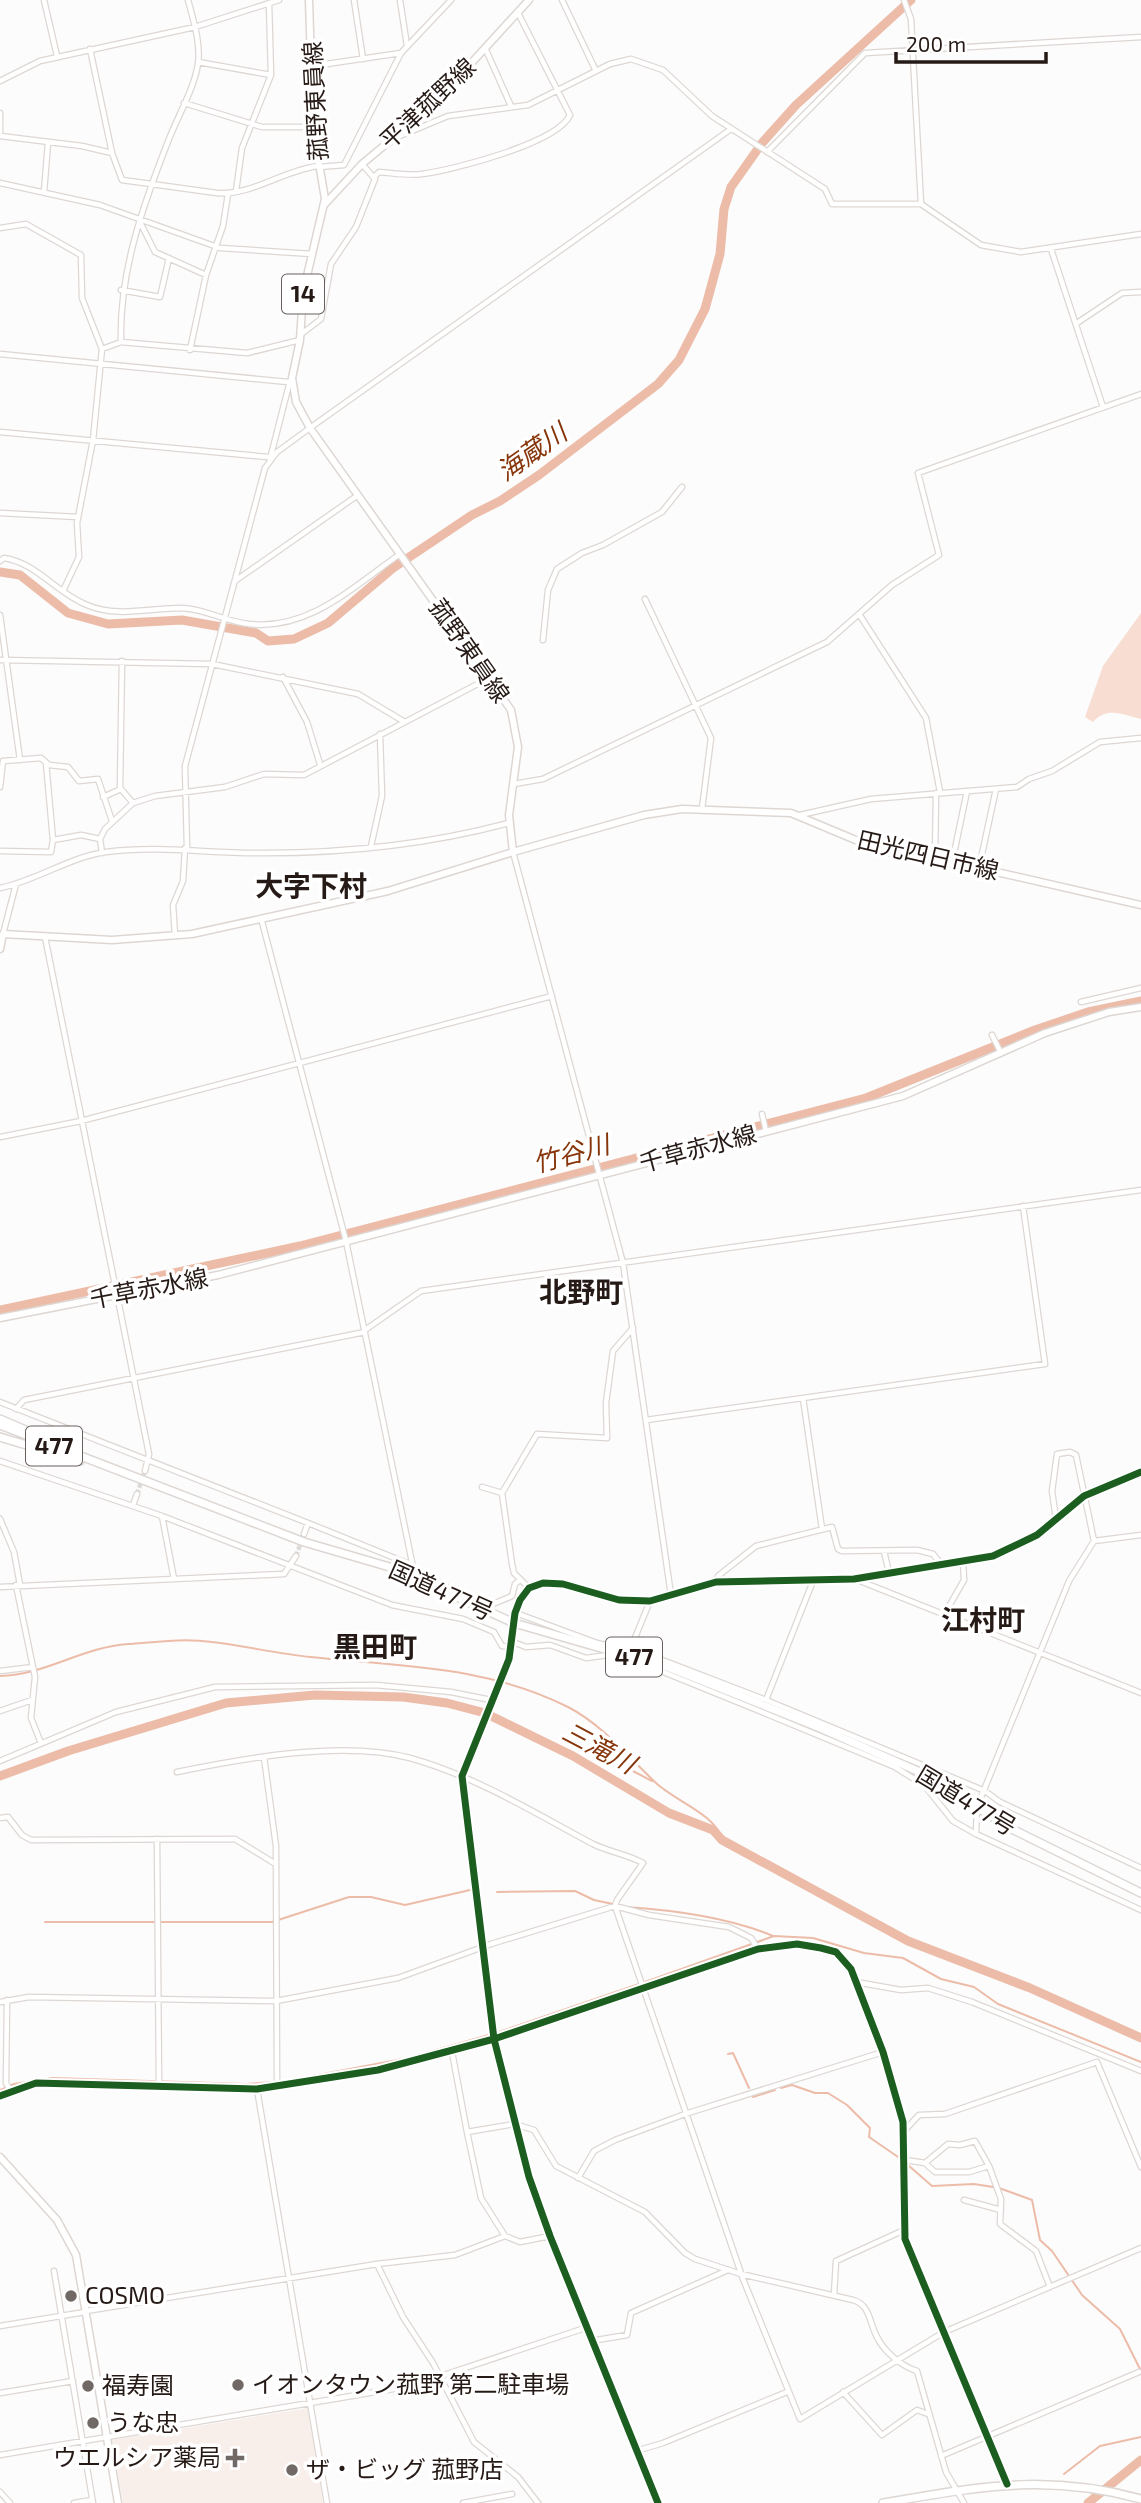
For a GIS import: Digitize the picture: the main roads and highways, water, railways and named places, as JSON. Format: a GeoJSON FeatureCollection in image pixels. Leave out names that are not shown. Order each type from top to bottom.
{"type":"FeatureCollection","features":[{"type":"Feature","properties":{"kind":"highway"},"geometry":{"type":"LineString","coordinates":[[0,1419],[108,1468]]}},
{"type":"Feature","properties":{"kind":"highway","name":"国道477号"},"geometry":{"type":"LineString","coordinates":[[0,1425],[304,1542],[393,1568],[514,1623],[647,1661],[765,1702],[922,1773],[1012,1829],[1141,1893]]}},
{"type":"Feature","properties":{"kind":"highway"},"geometry":{"type":"LineString","coordinates":[[0,1437],[108,1468]]}},
{"type":"Feature","properties":{"kind":"highway","name":"477"},"geometry":{"type":"LineString","coordinates":[[1086,1867],[1141,1893]]}},
{"type":"Feature","properties":{"kind":"highway"},"geometry":{"type":"LineString","coordinates":[[883,2503],[954,2491],[1034,2482],[1088,2487],[1141,2499]]}},
{"type":"Feature","properties":{"kind":"main road","name":"菰野東員線"},"geometry":{"type":"LineString","coordinates":[[309,0],[313,127],[324,205],[303,293],[300,338],[290,380],[296,402],[310,428],[511,710],[518,747],[509,823],[513,852]]}},
{"type":"Feature","properties":{"kind":"main road","name":"平津菰野線"},"geometry":{"type":"LineString","coordinates":[[324,205],[362,164],[433,105],[529,0]]}},
{"type":"Feature","properties":{"kind":"main road","name":"田光四日市線"},"geometry":{"type":"LineString","coordinates":[[513,852],[644,815],[702,809],[800,815],[865,846],[979,868],[1141,905]]}},
{"type":"Feature","properties":{"kind":"main road"},"geometry":{"type":"LineString","coordinates":[[0,949],[2,933],[112,940],[175,936],[388,891],[513,852]]}},
{"type":"Feature","properties":{"kind":"main road","name":"千草赤水線"},"geometry":{"type":"LineString","coordinates":[[0,1318],[218,1275],[766,1129],[903,1096],[1069,1025],[1109,1012],[1141,1007]]}},
{"type":"Feature","properties":{"kind":"main road"},"geometry":{"type":"LineString","coordinates":[[0,2157],[66,2233],[76,2255],[118,2503]]}},
{"type":"Feature","properties":{"kind":"waterway","name":"海蔵川"},"geometry":{"type":"LineString","coordinates":[[0,572],[20,575],[68,613],[108,624],[182,620],[256,633],[268,641],[294,639],[328,623],[393,568],[472,515],[500,501],[539,475],[658,384],[679,360],[705,309],[720,254],[724,209],[731,187],[762,143],[796,105],[911,0]]}},
{"type":"Feature","properties":{"kind":"waterway","name":"竹谷川"},"geometry":{"type":"LineString","coordinates":[[0,1310],[300,1246],[866,1098],[1035,1030],[1088,1012],[1141,1001]]}},
{"type":"Feature","properties":{"kind":"waterway"},"geometry":{"type":"LineString","coordinates":[[0,1676],[33,1671],[111,1646],[180,1640],[474,1675],[537,1693],[581,1714],[604,1732],[664,1790],[712,1823],[722,1840]]}},
{"type":"Feature","properties":{"kind":"waterway","name":"三滝川"},"geometry":{"type":"LineString","coordinates":[[0,1776],[68,1751],[226,1703],[315,1695],[403,1697],[447,1703],[485,1713],[573,1756],[669,1813],[713,1830],[722,1840],[908,1941],[1030,1988],[1141,2038]]}},
{"type":"Feature","properties":{"kind":"waterway"},"geometry":{"type":"LineString","coordinates":[[631,1770],[652,1781]]}},
{"type":"Feature","properties":{"kind":"waterway"},"geometry":{"type":"LineString","coordinates":[[45,1922],[272,1922],[349,1897],[371,1897],[405,1905],[470,1890]]}},
{"type":"Feature","properties":{"kind":"waterway"},"geometry":{"type":"LineString","coordinates":[[497,1892],[575,1891],[594,1900],[613,1904]]}},
{"type":"Feature","properties":{"kind":"waterway"},"geometry":{"type":"LineString","coordinates":[[625,1907],[700,1915],[773,1936]]}},
{"type":"Feature","properties":{"kind":"waterway"},"geometry":{"type":"LineString","coordinates":[[645,1982],[774,1936],[813,1938],[864,1953],[903,1958],[941,1979],[974,1987],[998,2004],[1141,2062]]}},
{"type":"Feature","properties":{"kind":"waterway"},"geometry":{"type":"LineString","coordinates":[[0,2090],[14,2084],[53,2078],[246,2084],[286,2081],[408,2058],[499,2032],[639,1984]]}},
{"type":"Feature","properties":{"kind":"waterway"},"geometry":{"type":"LineString","coordinates":[[728,2054],[733,2053],[749,2088]]}},
{"type":"Feature","properties":{"kind":"waterway"},"geometry":{"type":"LineString","coordinates":[[781,2088],[792,2085],[815,2093],[828,2093],[847,2105],[870,2128],[869,2137],[901,2159]]}},
{"type":"Feature","properties":{"kind":"waterway"},"geometry":{"type":"LineString","coordinates":[[753,2097],[775,2090]]}},
{"type":"Feature","properties":{"kind":"waterway"},"geometry":{"type":"LineString","coordinates":[[908,2165],[932,2186],[974,2184],[993,2187]]}},
{"type":"Feature","properties":{"kind":"waterway"},"geometry":{"type":"LineString","coordinates":[[999,2188],[1032,2200],[1040,2240],[1052,2251],[1082,2295],[1120,2329],[1141,2371]]}},
{"type":"Feature","properties":{"kind":"waterway"},"geometry":{"type":"LineString","coordinates":[[1064,2474],[1100,2446],[1141,2437]]}},
{"type":"Feature","properties":{"kind":"waterway"},"geometry":{"type":"LineString","coordinates":[[1088,2503],[1141,2460]]}},
{"type":"Feature","properties":{"kind":"tunnel"},"geometry":{"type":"LineString","coordinates":[[137,1494],[145,1471]]}},
{"type":"Feature","properties":{"kind":"tunnel"},"geometry":{"type":"LineString","coordinates":[[296,1556],[304,1534]]}},
{"type":"Feature","properties":{"kind":"place","name":"COSMO"},"geometry":{"type":"Point","coordinates":[71,2296]}},
{"type":"Feature","properties":{"kind":"place","name":"イオンタウン菰野 第二駐車場"},"geometry":{"type":"Point","coordinates":[238,2385]}},
{"type":"Feature","properties":{"kind":"place","name":"福寿園"},"geometry":{"type":"Point","coordinates":[88,2386]}},
{"type":"Feature","properties":{"kind":"place","name":"うな忠"},"geometry":{"type":"Point","coordinates":[93,2423]}},
{"type":"Feature","properties":{"kind":"place","name":"ウエルシア薬局"},"geometry":{"type":"Point","coordinates":[235,2458]}},
{"type":"Feature","properties":{"kind":"place","name":"ザ・ビッグ 菰野店"},"geometry":{"type":"Point","coordinates":[292,2470]}},
{"type":"Feature","properties":{"kind":"district","name":"大字下村"},"geometry":{"type":"Point","coordinates":[311,886]}},
{"type":"Feature","properties":{"kind":"district","name":"北野町"},"geometry":{"type":"Point","coordinates":[581,1292]}},
{"type":"Feature","properties":{"kind":"district","name":"江村町"},"geometry":{"type":"Point","coordinates":[983,1620]}},
{"type":"Feature","properties":{"kind":"district","name":"黒田町"},"geometry":{"type":"Point","coordinates":[375,1647]}}]}
